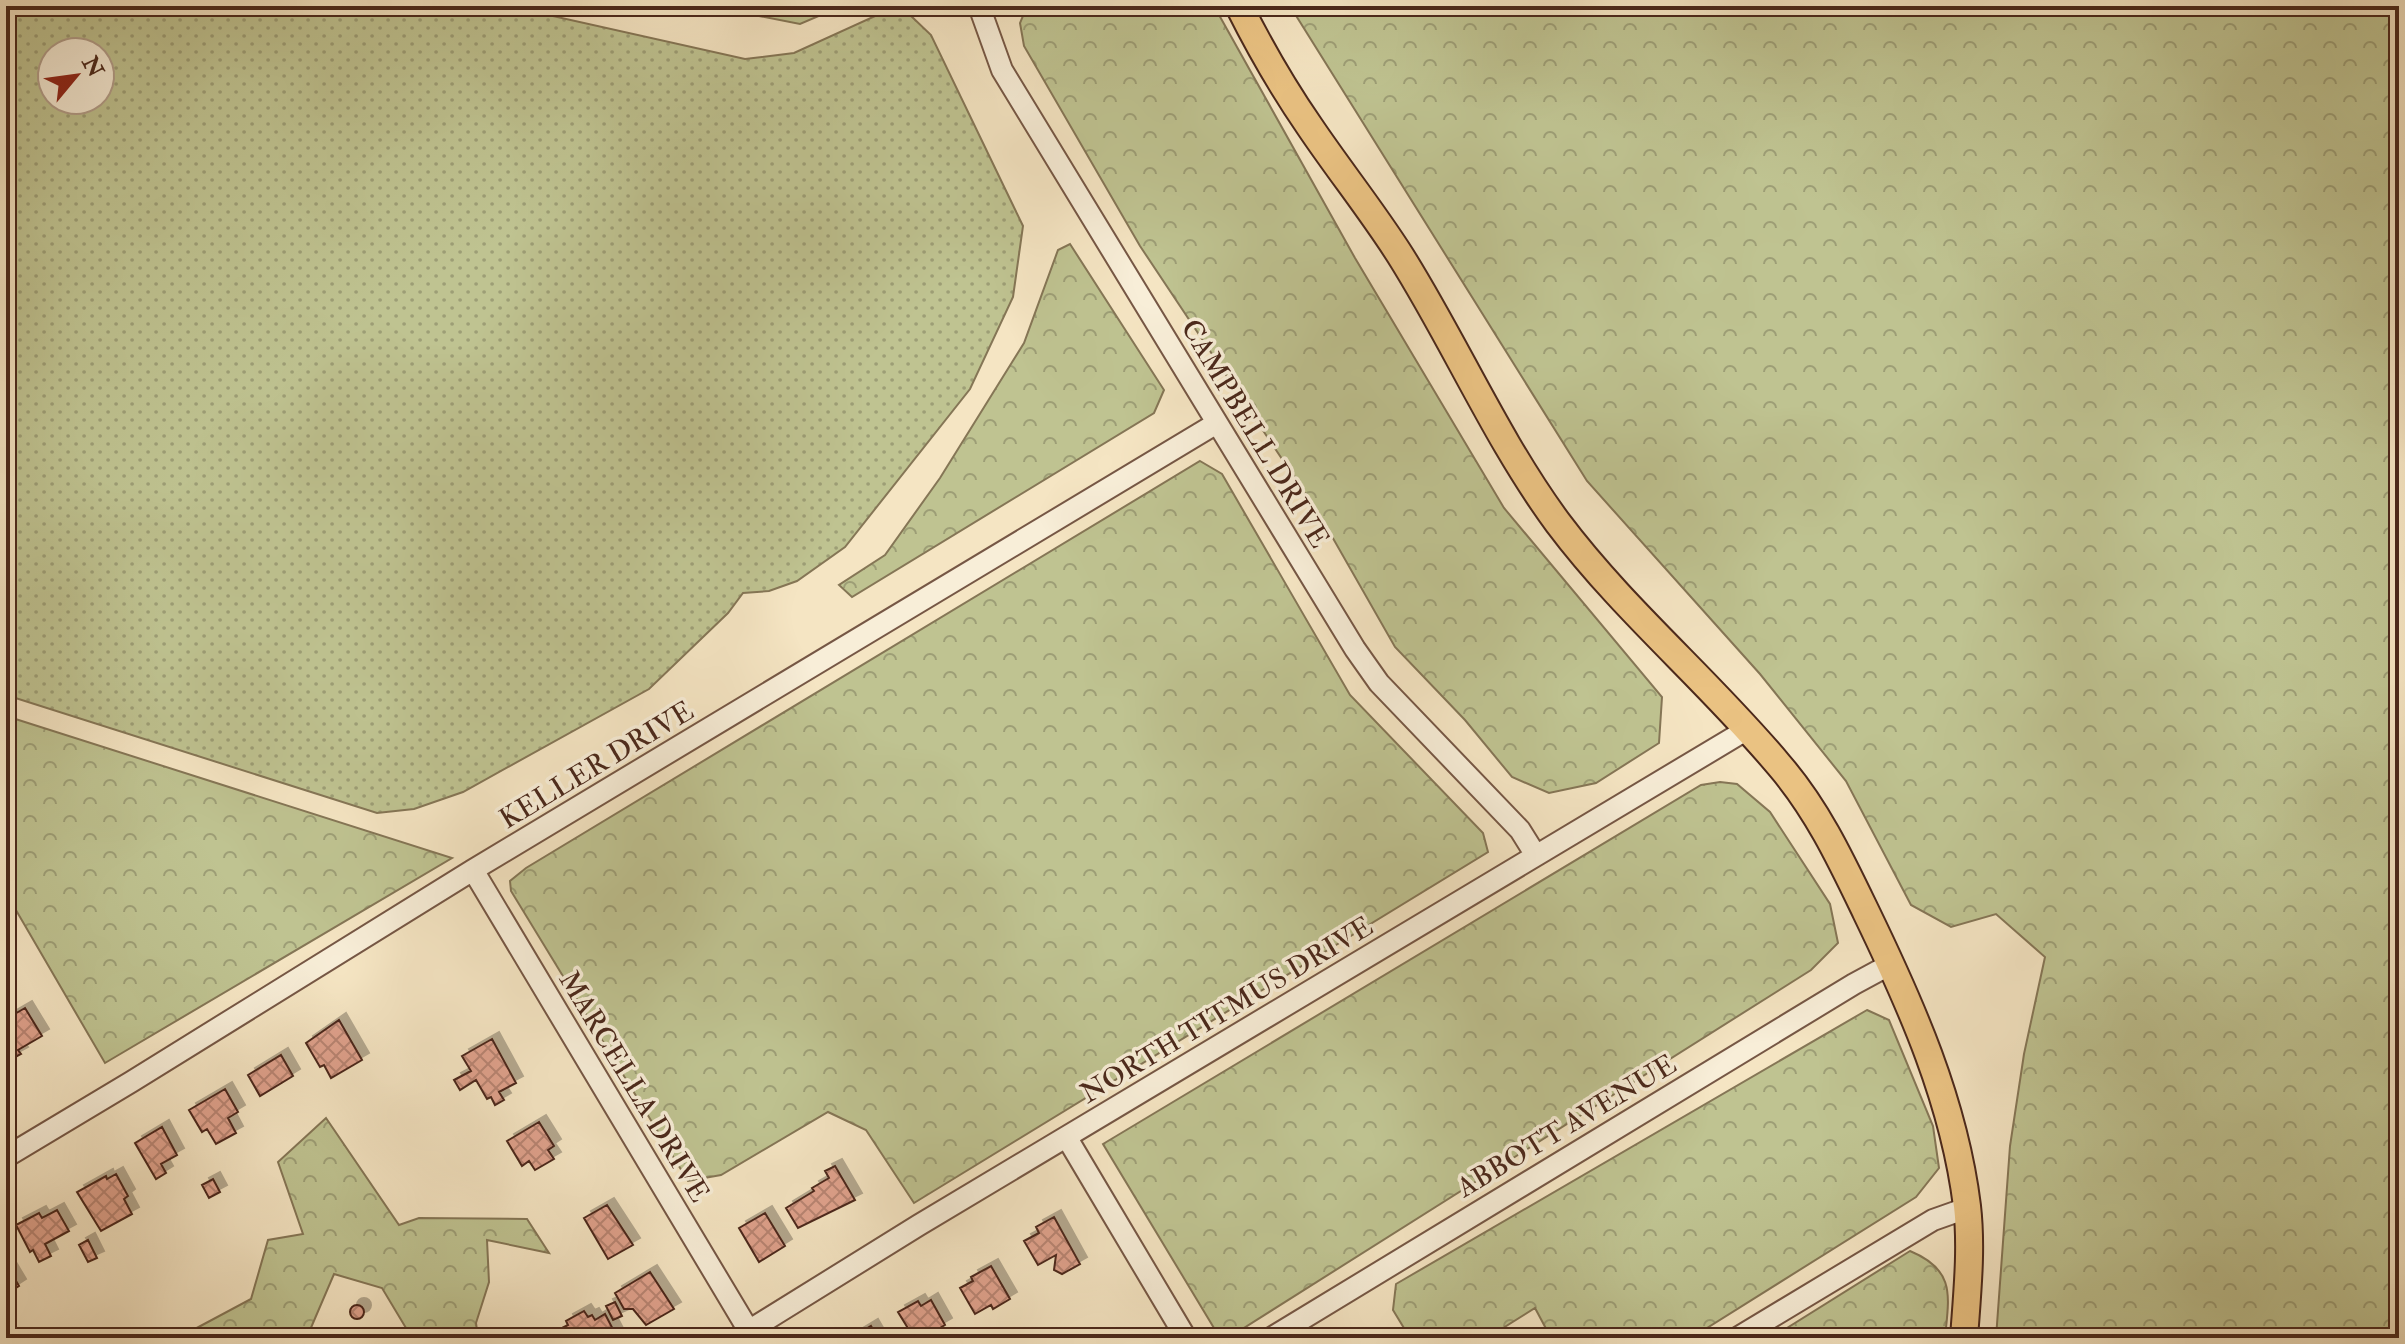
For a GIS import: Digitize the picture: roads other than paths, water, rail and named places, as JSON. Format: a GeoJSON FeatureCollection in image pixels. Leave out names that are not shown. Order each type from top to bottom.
{"type":"FeatureCollection","features":[{"type":"Feature","properties":{"kind":"main road"},"geometry":{"type":"LineString","coordinates":[[1239,6],[1263,53],[1309,127],[1400,255],[1507,445],[1559,523],[1602,575],[1777,762],[1804,796],[1835,847],[1891,964],[1932,1062],[1950,1124],[1967,1208],[1969,1248],[1964,1338]]}},
{"type":"Feature","properties":{"kind":"street","name":"CAMPBELL DRIVE"},"geometry":{"type":"LineString","coordinates":[[979,6],[1002,70],[1355,649],[1379,683],[1520,830],[1535,854]]}},
{"type":"Feature","properties":{"kind":"street","name":"KELLER DRIVE"},"geometry":{"type":"LineString","coordinates":[[6,1157],[473,870],[1217,423]]}},
{"type":"Feature","properties":{"kind":"street","name":"NORTH TITMUS DRIVE"},"geometry":{"type":"LineString","coordinates":[[743,1334],[1535,854],[1746,730]]}},
{"type":"Feature","properties":{"kind":"street","name":"MARCELLA DRIVE"},"geometry":{"type":"LineString","coordinates":[[473,870],[743,1334]]}},
{"type":"Feature","properties":{"kind":"street","name":"ABBOTT AVENUE"},"geometry":{"type":"LineString","coordinates":[[1271,1338],[1891,964]]}},
{"type":"Feature","properties":{"kind":"street"},"geometry":{"type":"LineString","coordinates":[[1067,1138],[1186,1338]]}},
{"type":"Feature","properties":{"kind":"street"},"geometry":{"type":"LineString","coordinates":[[1737,1338],[1933,1220],[1967,1208]]}}]}
